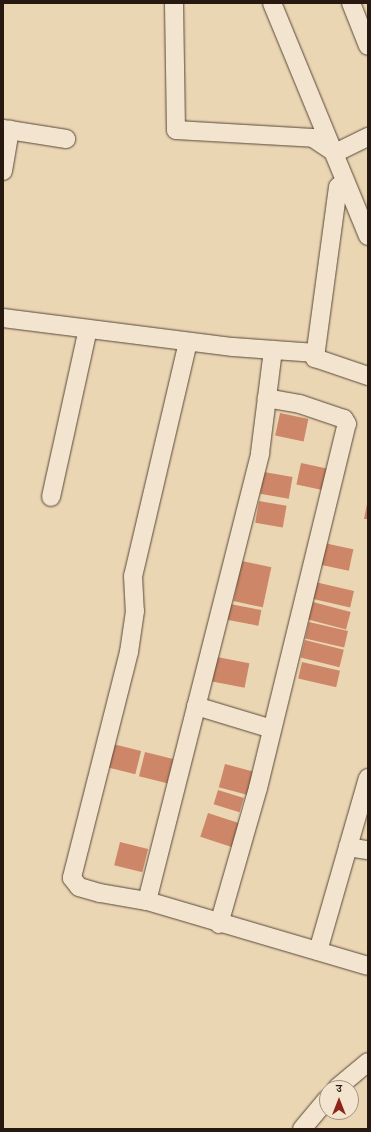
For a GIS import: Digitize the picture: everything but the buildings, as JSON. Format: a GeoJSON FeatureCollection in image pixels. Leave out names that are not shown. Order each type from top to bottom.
{"type":"FeatureCollection","features":[{"type":"Feature","properties":{"kind":"street"},"geometry":{"type":"LineString","coordinates":[[174,3],[176,130],[313,138],[335,154]]}},
{"type":"Feature","properties":{"kind":"street"},"geometry":{"type":"LineString","coordinates":[[272,3],[368,236]]}},
{"type":"Feature","properties":{"kind":"street"},"geometry":{"type":"LineString","coordinates":[[351,3],[368,46]]}},
{"type":"Feature","properties":{"kind":"street"},"geometry":{"type":"LineString","coordinates":[[3,171],[7,130],[66,139]]}},
{"type":"Feature","properties":{"kind":"street"},"geometry":{"type":"LineString","coordinates":[[335,154],[368,137]]}},
{"type":"Feature","properties":{"kind":"street"},"geometry":{"type":"LineString","coordinates":[[345,181],[338,187],[315,358],[368,376]]}},
{"type":"Feature","properties":{"kind":"street"},"geometry":{"type":"LineString","coordinates":[[3,318],[188,342],[316,353]]}},
{"type":"Feature","properties":{"kind":"street"},"geometry":{"type":"LineString","coordinates":[[51,497],[88,329]]}},
{"type":"Feature","properties":{"kind":"street"},"geometry":{"type":"LineString","coordinates":[[188,342],[132,576],[135,611],[129,652],[72,868],[72,878],[79,887],[147,901],[219,924],[368,966]]}},
{"type":"Feature","properties":{"kind":"street"},"geometry":{"type":"LineString","coordinates":[[147,901],[260,452],[273,350]]}},
{"type":"Feature","properties":{"kind":"street"},"geometry":{"type":"LineString","coordinates":[[219,924],[272,729],[347,424],[344,418],[300,404],[267,398]]}},
{"type":"Feature","properties":{"kind":"street"},"geometry":{"type":"LineString","coordinates":[[196,706],[272,729]]}},
{"type":"Feature","properties":{"kind":"street"},"geometry":{"type":"LineString","coordinates":[[318,951],[368,778]]}},
{"type":"Feature","properties":{"kind":"street"},"geometry":{"type":"LineString","coordinates":[[348,847],[368,850]]}},
{"type":"Feature","properties":{"kind":"street"},"geometry":{"type":"LineString","coordinates":[[347,1080],[368,1062]]}},
{"type":"Feature","properties":{"kind":"street"},"geometry":{"type":"LineString","coordinates":[[302,1129],[319,1108]]}}]}
